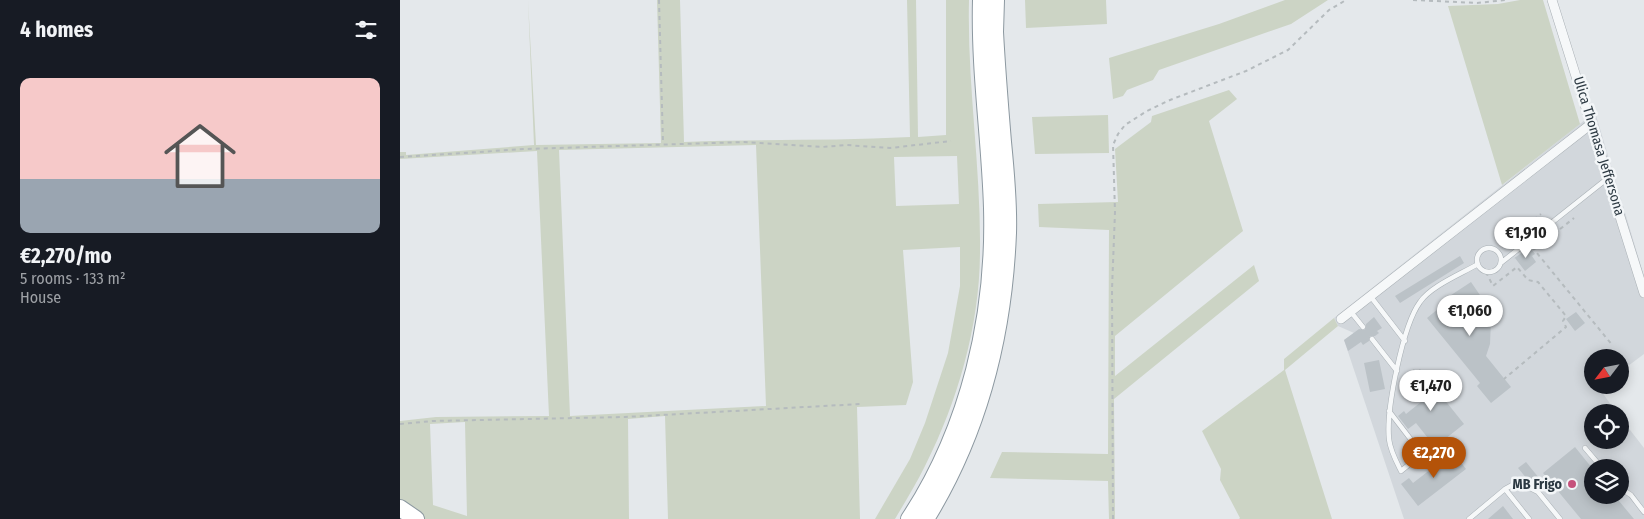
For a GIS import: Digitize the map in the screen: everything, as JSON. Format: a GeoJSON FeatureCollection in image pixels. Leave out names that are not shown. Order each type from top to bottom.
{"type":"FeatureCollection","features":[{"type":"Feature","properties":{"kind":"highway"},"geometry":{"type":"LineString","coordinates":[[909,519],[948,446],[966,400],[978,355],[990,282],[992,208],[982,66],[981,0]]}},
{"type":"Feature","properties":{"kind":"highway"},"geometry":{"type":"LineString","coordinates":[[926,519],[957,460],[978,412],[995,346],[1002,304],[1008,233],[996,42],[996,0]]}},
{"type":"Feature","properties":{"kind":"highway"},"geometry":{"type":"LineString","coordinates":[[900,519],[914,499],[927,488]]}},
{"type":"Feature","properties":{"kind":"highway"},"geometry":{"type":"LineString","coordinates":[[400,508],[416,519]]}},
{"type":"Feature","properties":{"kind":"street","name":"Ulica Thomasa Jeffersona"},"geometry":{"type":"LineString","coordinates":[[1552,0],[1644,293]]}},
{"type":"Feature","properties":{"kind":"street"},"geometry":{"type":"LineString","coordinates":[[1341,319],[1591,124]]}},
{"type":"Feature","properties":{"kind":"lane"},"geometry":{"type":"LineString","coordinates":[[1478,264],[1486,272],[1494,272],[1502,262],[1609,178]]}},
{"type":"Feature","properties":{"kind":"lane"},"geometry":{"type":"LineString","coordinates":[[1478,264],[1480,252],[1490,248],[1499,253],[1502,262]]}},
{"type":"Feature","properties":{"kind":"lane"},"geometry":{"type":"LineString","coordinates":[[1389,411],[1422,454],[1401,471],[1389,441],[1389,411],[1397,371],[1414,312],[1421,300],[1430,292],[1478,264]]}},
{"type":"Feature","properties":{"kind":"lane"},"geometry":{"type":"LineString","coordinates":[[1371,296],[1405,341]]}},
{"type":"Feature","properties":{"kind":"lane"},"geometry":{"type":"LineString","coordinates":[[1351,312],[1363,326]]}},
{"type":"Feature","properties":{"kind":"lane"},"geometry":{"type":"LineString","coordinates":[[1372,338],[1397,371]]}},
{"type":"Feature","properties":{"kind":"lane"},"geometry":{"type":"LineString","coordinates":[[1586,449],[1594,459]]}},
{"type":"Feature","properties":{"kind":"lane"},"geometry":{"type":"LineString","coordinates":[[1472,518],[1505,489],[1516,483],[1530,486],[1538,492],[1560,519]]}},
{"type":"Feature","properties":{"kind":"lane"},"geometry":{"type":"LineString","coordinates":[[1505,489],[1529,519]]}},
{"type":"Feature","properties":{"kind":"lane"},"geometry":{"type":"LineString","coordinates":[[1629,494],[1644,512]]}},
{"type":"Feature","properties":{"kind":"path"},"geometry":{"type":"LineString","coordinates":[[658,0],[663,144]]}},
{"type":"Feature","properties":{"kind":"path"},"geometry":{"type":"LineString","coordinates":[[1113,519],[1112,289],[1115,212],[1113,145],[1125,125],[1147,111],[1170,100],[1246,71],[1288,50],[1329,10],[1346,0]]}},
{"type":"Feature","properties":{"kind":"path"},"geometry":{"type":"LineString","coordinates":[[1413,0],[1477,3],[1506,0]]}},
{"type":"Feature","properties":{"kind":"path"},"geometry":{"type":"LineString","coordinates":[[400,157],[525,149],[744,142],[822,147],[846,145],[890,148],[951,140]]}},
{"type":"Feature","properties":{"kind":"path"},"geometry":{"type":"LineString","coordinates":[[1541,214],[1520,231],[1520,234],[1535,249],[1613,346]]}},
{"type":"Feature","properties":{"kind":"path"},"geometry":{"type":"LineString","coordinates":[[1535,249],[1574,218]]}},
{"type":"Feature","properties":{"kind":"path"},"geometry":{"type":"LineString","coordinates":[[1486,272],[1493,286],[1517,267],[1528,280],[1538,282],[1566,316],[1563,321],[1566,327],[1504,379]]}},
{"type":"Feature","properties":{"kind":"path"},"geometry":{"type":"LineString","coordinates":[[400,424],[432,421],[625,417],[860,404]]}},
{"type":"Feature","properties":{"kind":"shaded area"},"geometry":{"type":"Polygon","coordinates":[[[1595,112],[1644,276],[1644,354],[1629,365],[1629,349],[1584,349],[1584,394],[1603,394],[1610,404],[1584,404],[1584,449],[1629,449],[1629,429],[1644,448],[1644,519],[1404,519],[1344,340],[1354,333],[1338,326],[1334,318],[1595,112]]]}},
{"type":"Feature","properties":{"kind":"green space"},"geometry":{"type":"Polygon","coordinates":[[[528,0],[536,145],[661,143],[657,0],[680,0],[684,142],[910,137],[907,0],[916,0],[918,137],[946,135],[946,0],[969,0],[970,63],[980,220],[979,279],[976,306],[965,362],[948,415],[925,466],[895,519],[875,519],[910,459],[925,423],[948,353],[960,286],[960,247],[903,250],[913,382],[906,405],[857,407],[860,519],[668,519],[665,416],[628,419],[629,519],[424,519],[400,502],[400,421],[436,417],[549,416],[537,151],[400,159],[400,152],[406,152],[406,155],[534,145],[528,0]],[[756,145],[559,150],[570,416],[766,406],[756,145]],[[957,156],[894,157],[896,206],[959,204],[957,156]],[[465,422],[430,424],[433,505],[467,516],[465,422]]]}},
{"type":"Feature","properties":{"kind":"green space"},"geometry":{"type":"Polygon","coordinates":[[[1025,0],[1106,0],[1107,24],[1026,28],[1025,0]]]}},
{"type":"Feature","properties":{"kind":"green space"},"geometry":{"type":"Polygon","coordinates":[[[1285,0],[1328,0],[1291,24],[1159,70],[1153,80],[1127,90],[1123,96],[1113,99],[1109,58],[1219,24],[1285,0]]]}},
{"type":"Feature","properties":{"kind":"green space"},"geometry":{"type":"Polygon","coordinates":[[[1520,0],[1543,0],[1580,124],[1502,185],[1448,6],[1498,4],[1520,0]]]}},
{"type":"Feature","properties":{"kind":"green space"},"geometry":{"type":"Polygon","coordinates":[[[1229,90],[1237,99],[1209,121],[1243,231],[1115,336],[1115,376],[1254,265],[1259,281],[1114,399],[1115,519],[1109,519],[1108,481],[990,478],[1002,452],[1108,454],[1109,230],[1039,227],[1038,204],[1118,202],[1115,149],[1151,122],[1152,116],[1229,90]]]}},
{"type":"Feature","properties":{"kind":"green space"},"geometry":{"type":"Polygon","coordinates":[[[1108,115],[1109,153],[1035,154],[1032,117],[1108,115]]]}},
{"type":"Feature","properties":{"kind":"green space"},"geometry":{"type":"Polygon","coordinates":[[[1334,318],[1338,326],[1285,370],[1332,519],[1239,519],[1220,480],[1221,469],[1202,431],[1284,370],[1284,359],[1334,318]]]}},
{"type":"Feature","properties":{"kind":"building"},"geometry":{"type":"Polygon","coordinates":[[[1530,247],[1535,254],[1532,256],[1536,262],[1525,271],[1515,258],[1513,259],[1530,247]]]}},
{"type":"Feature","properties":{"kind":"building"},"geometry":{"type":"Polygon","coordinates":[[[1460,256],[1464,263],[1400,303],[1395,296],[1460,256]]]}},
{"type":"Feature","properties":{"kind":"building"},"geometry":{"type":"Polygon","coordinates":[[[1471,282],[1484,301],[1491,320],[1490,344],[1486,356],[1511,387],[1491,403],[1477,386],[1480,383],[1427,318],[1444,304],[1442,301],[1471,282]]]}},
{"type":"Feature","properties":{"kind":"building"},"geometry":{"type":"Polygon","coordinates":[[[1576,312],[1585,323],[1575,331],[1566,319],[1576,312]]]}},
{"type":"Feature","properties":{"kind":"building"},"geometry":{"type":"Polygon","coordinates":[[[1374,317],[1382,328],[1377,331],[1379,333],[1375,336],[1370,336],[1369,341],[1363,345],[1361,342],[1348,351],[1344,340],[1359,329],[1365,330],[1366,324],[1374,317]]]}},
{"type":"Feature","properties":{"kind":"building"},"geometry":{"type":"Polygon","coordinates":[[[1379,360],[1385,389],[1370,392],[1364,363],[1379,360]]]}},
{"type":"Feature","properties":{"kind":"building"},"geometry":{"type":"Polygon","coordinates":[[[1414,369],[1416,372],[1420,369],[1464,424],[1435,447],[1416,423],[1408,429],[1398,416],[1404,411],[1406,414],[1426,398],[1407,374],[1414,369]]]}},
{"type":"Feature","properties":{"kind":"building","name":"MB Frigo"},"geometry":{"type":"Polygon","coordinates":[[[1575,447],[1585,459],[1584,504],[1622,504],[1634,519],[1581,519],[1543,473],[1575,447]]]}},
{"type":"Feature","properties":{"kind":"building"},"geometry":{"type":"Polygon","coordinates":[[[1453,452],[1466,469],[1418,506],[1401,484],[1409,478],[1413,483],[1453,452]]]}},
{"type":"Feature","properties":{"kind":"building"},"geometry":{"type":"Polygon","coordinates":[[[1526,462],[1539,478],[1531,484],[1518,468],[1526,462]]]}},
{"type":"Feature","properties":{"kind":"building"},"geometry":{"type":"Polygon","coordinates":[[[1503,506],[1513,519],[1488,519],[1503,506]]]}},
{"type":"Feature","properties":{"kind":"place","name":"MB Frigo"},"geometry":{"type":"Point","coordinates":[1572,484]}}]}
